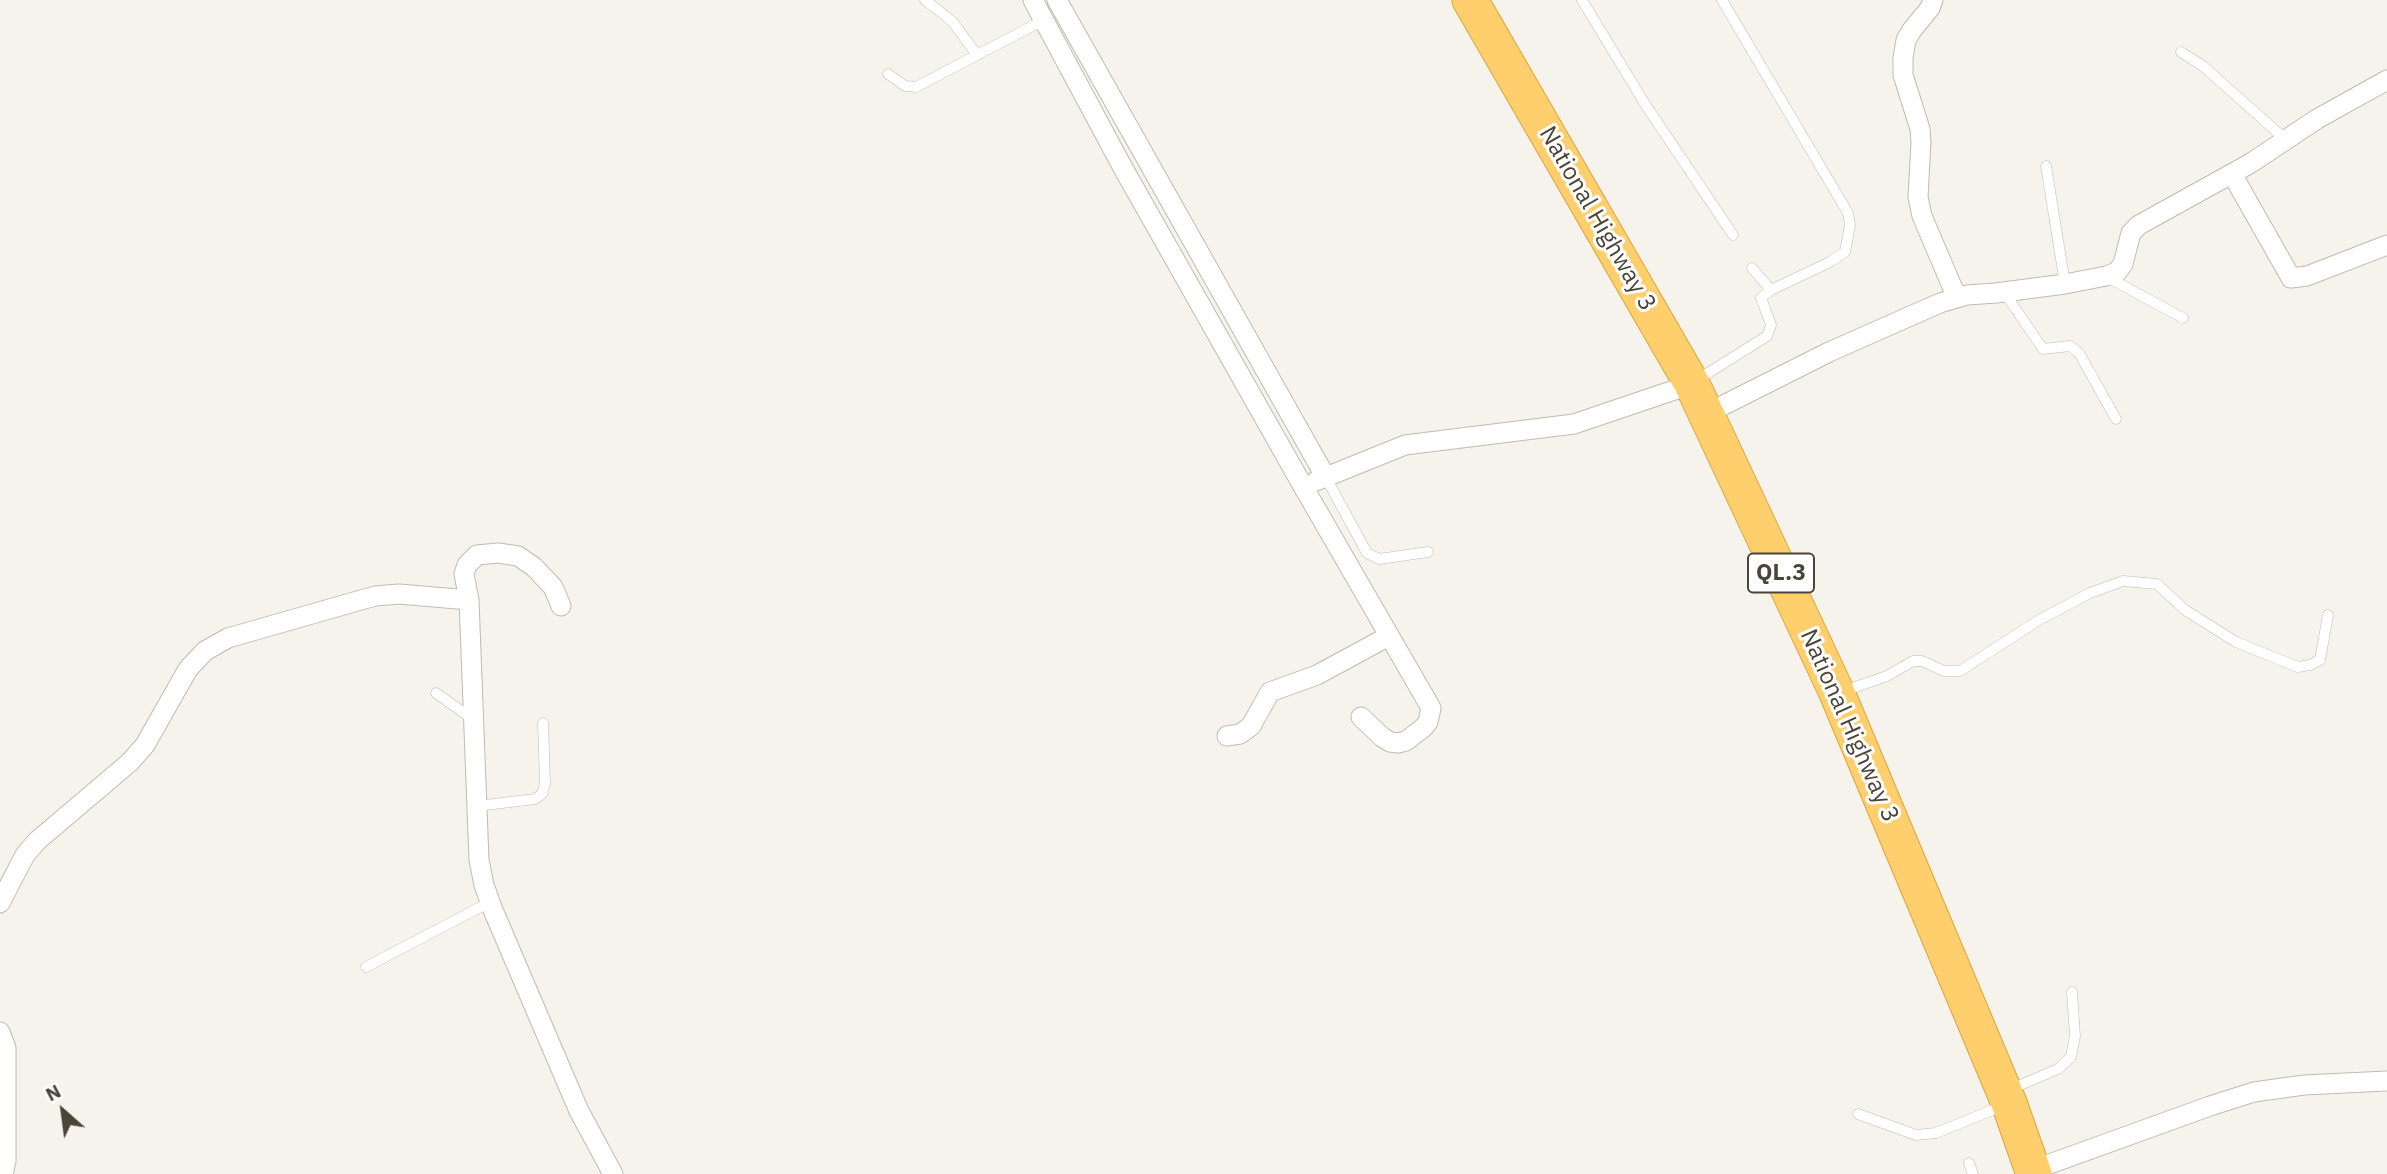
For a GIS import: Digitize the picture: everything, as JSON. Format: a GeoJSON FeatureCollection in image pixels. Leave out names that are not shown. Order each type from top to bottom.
{"type":"FeatureCollection","features":[{"type":"Feature","properties":{"kind":"highway","name":"National Highway 3"},"geometry":{"type":"LineString","coordinates":[[1470,0],[1699,399],[1837,693],[2006,1098],[2034,1172]]}},
{"type":"Feature","properties":{"kind":"street"},"geometry":{"type":"LineString","coordinates":[[1033,0],[1134,162],[1315,481],[1389,636],[1431,708],[1428,722],[1406,741],[1398,743],[1382,737],[1362,717]]}},
{"type":"Feature","properties":{"kind":"street"},"geometry":{"type":"LineString","coordinates":[[1057,0],[1134,162]]}},
{"type":"Feature","properties":{"kind":"street"},"geometry":{"type":"LineString","coordinates":[[1933,0],[1906,40],[1903,75],[1920,129],[1918,197],[1923,216],[1957,298]]}},
{"type":"Feature","properties":{"kind":"street"},"geometry":{"type":"LineString","coordinates":[[1315,481],[1405,445],[1574,424],[1699,399],[1829,352],[1957,298],[2065,284],[2117,272],[2123,264],[2131,233],[2139,225],[2232,174],[2387,80]]}},
{"type":"Feature","properties":{"kind":"street"},"geometry":{"type":"LineString","coordinates":[[2232,174],[2291,278],[2306,276],[2387,245]]}},
{"type":"Feature","properties":{"kind":"street"},"geometry":{"type":"LineString","coordinates":[[562,606],[552,587],[534,567],[517,556],[498,553],[477,555],[467,565],[464,574],[469,600],[479,860],[490,902],[579,1111],[613,1174]]}},
{"type":"Feature","properties":{"kind":"street"},"geometry":{"type":"LineString","coordinates":[[0,904],[25,855],[37,841],[130,762],[145,745],[188,669],[205,651],[228,638],[375,596],[399,594],[469,600]]}},
{"type":"Feature","properties":{"kind":"street"},"geometry":{"type":"LineString","coordinates":[[1227,736],[1240,734],[1251,726],[1270,692],[1317,675],[1389,636]]}},
{"type":"Feature","properties":{"kind":"street"},"geometry":{"type":"LineString","coordinates":[[0,1032],[6,1048],[6,1161],[3,1174]]}},
{"type":"Feature","properties":{"kind":"street"},"geometry":{"type":"LineString","coordinates":[[2034,1172],[2210,1106],[2255,1092],[2304,1085],[2387,1081]]}},
{"type":"Feature","properties":{"kind":"lane"},"geometry":{"type":"LineString","coordinates":[[925,0],[952,21],[977,55]]}},
{"type":"Feature","properties":{"kind":"lane"},"geometry":{"type":"LineString","coordinates":[[1582,0],[1645,104],[1733,235]]}},
{"type":"Feature","properties":{"kind":"lane"},"geometry":{"type":"LineString","coordinates":[[1699,399],[1767,336],[1771,325],[1761,298],[1771,290],[1845,252],[1850,225],[1848,213],[1722,0]]}},
{"type":"Feature","properties":{"kind":"lane"},"geometry":{"type":"LineString","coordinates":[[888,74],[905,86],[916,87],[1044,20]]}},
{"type":"Feature","properties":{"kind":"lane"},"geometry":{"type":"LineString","coordinates":[[2181,52],[2203,66],[2286,140]]}},
{"type":"Feature","properties":{"kind":"lane"},"geometry":{"type":"LineString","coordinates":[[2046,166],[2065,284]]}},
{"type":"Feature","properties":{"kind":"lane"},"geometry":{"type":"LineString","coordinates":[[1752,268],[1771,290]]}},
{"type":"Feature","properties":{"kind":"lane"},"geometry":{"type":"LineString","coordinates":[[2106,276],[2183,318]]}},
{"type":"Feature","properties":{"kind":"lane"},"geometry":{"type":"LineString","coordinates":[[2004,292],[2043,349],[2070,346],[2079,353],[2116,419]]}},
{"type":"Feature","properties":{"kind":"lane"},"geometry":{"type":"LineString","coordinates":[[1315,481],[1367,553],[1379,559],[1429,552]]}},
{"type":"Feature","properties":{"kind":"lane"},"geometry":{"type":"LineString","coordinates":[[1837,693],[1887,676],[1913,661],[1922,661],[1944,671],[1960,671],[2039,620],[2090,593],[2123,581],[2157,584],[2185,610],[2236,642],[2298,667],[2310,666],[2320,660],[2328,615]]}},
{"type":"Feature","properties":{"kind":"lane"},"geometry":{"type":"LineString","coordinates":[[436,693],[474,721]]}},
{"type":"Feature","properties":{"kind":"lane"},"geometry":{"type":"LineString","coordinates":[[477,806],[536,799],[542,794],[545,784],[543,723]]}},
{"type":"Feature","properties":{"kind":"lane"},"geometry":{"type":"LineString","coordinates":[[366,967],[490,902]]}},
{"type":"Feature","properties":{"kind":"lane"},"geometry":{"type":"LineString","coordinates":[[1858,1114],[1916,1135],[1936,1133],[2058,1069],[2071,1057],[2075,1036],[2072,992]]}},
{"type":"Feature","properties":{"kind":"lane"},"geometry":{"type":"LineString","coordinates":[[1969,1163],[1973,1174]]}}]}
